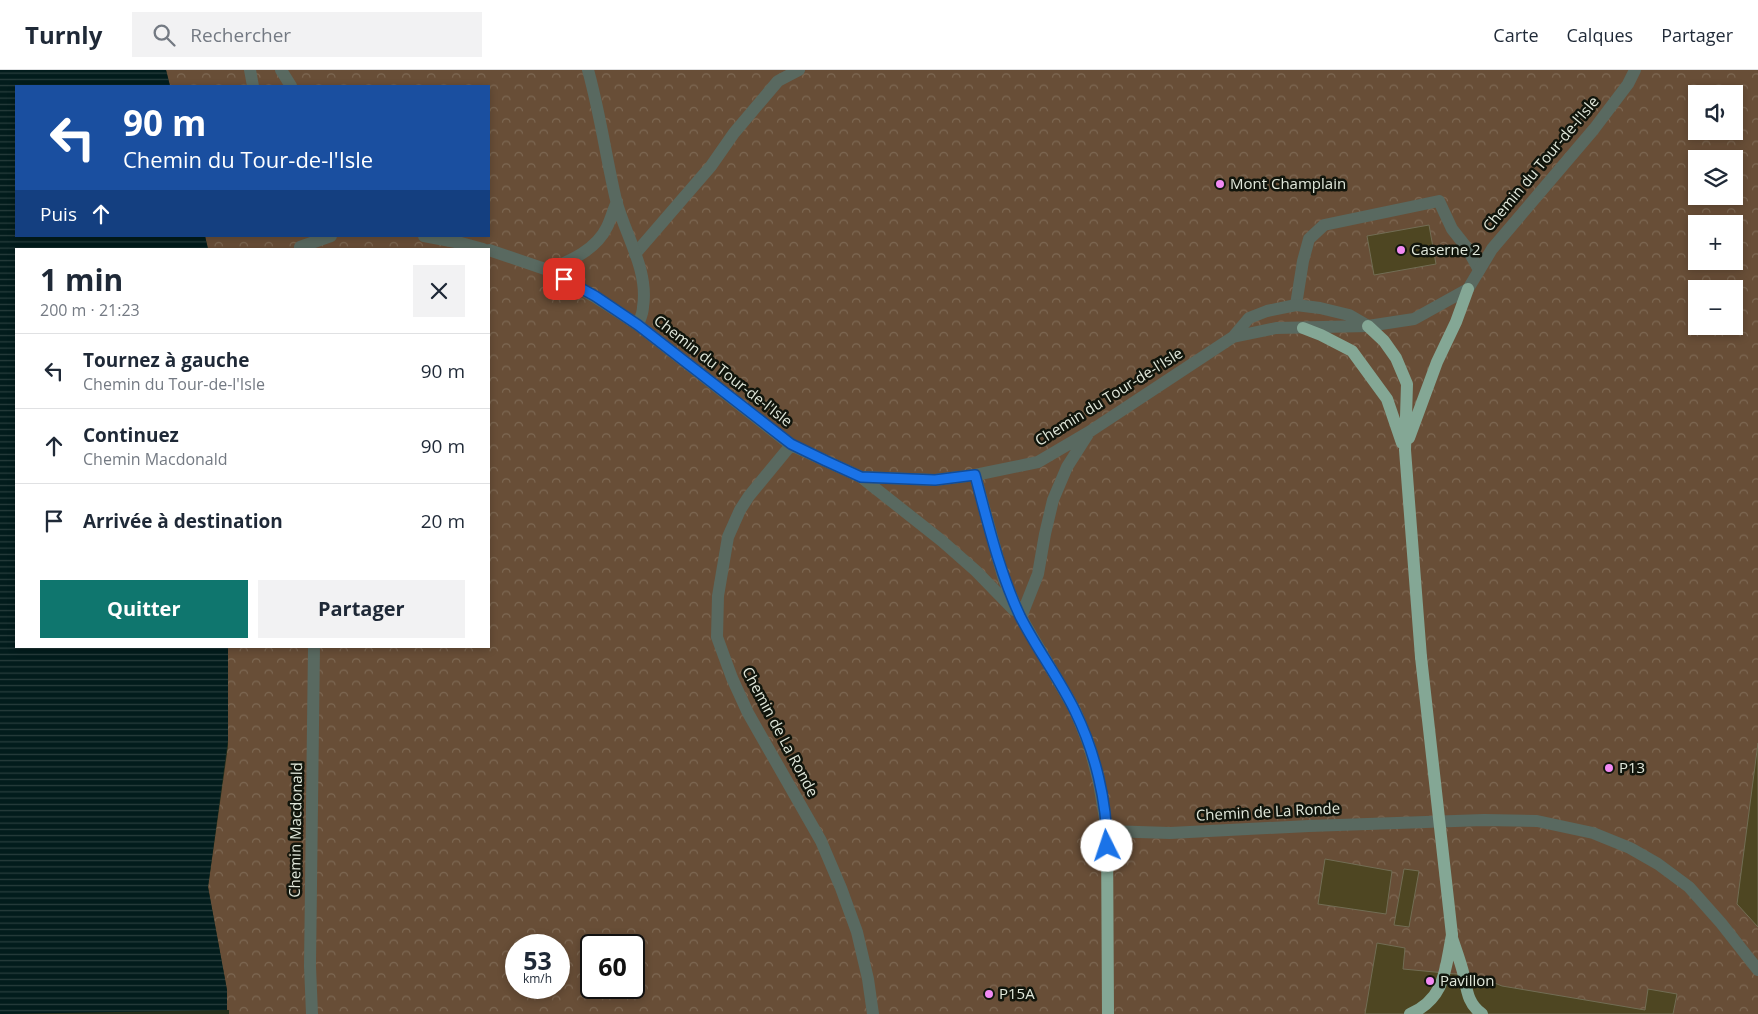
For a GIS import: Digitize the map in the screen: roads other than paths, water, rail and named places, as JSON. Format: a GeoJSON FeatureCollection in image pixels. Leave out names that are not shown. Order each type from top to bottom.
{"type":"FeatureCollection","features":[{"type":"Feature","properties":{"kind":"main road"},"geometry":{"type":"LineString","coordinates":[[1405,450],[1437,362],[1456,322],[1468,289]]}},
{"type":"Feature","properties":{"kind":"main road"},"geometry":{"type":"LineString","coordinates":[[1368,326],[1384,341],[1396,358],[1407,384],[1405,450],[1420,656],[1452,936],[1469,1000],[1476,1010],[1482,1014]]}},
{"type":"Feature","properties":{"kind":"main road"},"geometry":{"type":"LineString","coordinates":[[1303,328],[1352,351],[1387,399],[1405,450]]}},
{"type":"Feature","properties":{"kind":"main road"},"geometry":{"type":"LineString","coordinates":[[1107,831],[1108,1014]]}},
{"type":"Feature","properties":{"kind":"main road"},"geometry":{"type":"LineString","coordinates":[[1410,1014],[1431,1001],[1442,985],[1452,936]]}},
{"type":"Feature","properties":{"kind":"street"},"geometry":{"type":"LineString","coordinates":[[250,70],[253,85]]}},
{"type":"Feature","properties":{"kind":"street"},"geometry":{"type":"LineString","coordinates":[[281,70],[290,85]]}},
{"type":"Feature","properties":{"kind":"street","name":"Chemin du Tour-de-l'Isle"},"geometry":{"type":"LineString","coordinates":[[588,70],[596,98],[617,202],[644,286],[643,307],[638,325],[791,444],[861,477],[935,480],[975,475],[1038,462],[1090,432],[1233,337],[1276,328],[1368,326],[1414,319],[1468,289],[1495,246],[1594,129],[1628,84],[1635,70]]}},
{"type":"Feature","properties":{"kind":"street"},"geometry":{"type":"LineString","coordinates":[[635,254],[702,177],[744,121],[778,81],[799,70]]}},
{"type":"Feature","properties":{"kind":"street"},"geometry":{"type":"LineString","coordinates":[[1296,306],[1303,261],[1309,239],[1324,225],[1439,201],[1452,230],[1467,248],[1480,270]]}},
{"type":"Feature","properties":{"kind":"street"},"geometry":{"type":"LineString","coordinates":[[548,270],[576,258],[595,243],[606,229],[617,202]]}},
{"type":"Feature","properties":{"kind":"street"},"geometry":{"type":"LineString","coordinates":[[299,244],[327,237]]}},
{"type":"Feature","properties":{"kind":"street"},"geometry":{"type":"LineString","coordinates":[[429,237],[479,248]]}},
{"type":"Feature","properties":{"kind":"street"},"geometry":{"type":"LineString","coordinates":[[490,250],[548,270],[595,296],[638,325]]}},
{"type":"Feature","properties":{"kind":"street"},"geometry":{"type":"LineString","coordinates":[[1233,337],[1249,318],[1296,306],[1320,308],[1349,315],[1368,326]]}},
{"type":"Feature","properties":{"kind":"street"},"geometry":{"type":"LineString","coordinates":[[1021,617],[1038,574],[1044,534],[1053,500],[1067,467],[1090,432]]}},
{"type":"Feature","properties":{"kind":"street","name":"Chemin de La Ronde"},"geometry":{"type":"LineString","coordinates":[[791,444],[749,496],[740,510],[728,537],[718,596],[717,637],[732,678],[748,713],[821,841],[842,888],[858,932],[873,1014]]}},
{"type":"Feature","properties":{"kind":"street"},"geometry":{"type":"LineString","coordinates":[[975,475],[1004,580],[1021,617],[1075,710],[1089,745],[1099,783],[1107,831]]}},
{"type":"Feature","properties":{"kind":"street"},"geometry":{"type":"LineString","coordinates":[[861,477],[942,541],[976,571],[1021,617]]}},
{"type":"Feature","properties":{"kind":"street","name":"Chemin Macdonald"},"geometry":{"type":"LineString","coordinates":[[312,1014],[310,966],[314,648]]}},
{"type":"Feature","properties":{"kind":"street","name":"Chemin de La Ronde"},"geometry":{"type":"LineString","coordinates":[[1107,831],[1170,833],[1484,820],[1537,821],[1593,833],[1630,848],[1658,864],[1689,887],[1721,923],[1758,970]]}},
{"type":"Feature","properties":{"kind":"water"},"geometry":{"type":"Polygon","coordinates":[[[0,70],[166,70],[170,85],[15,85],[15,237],[205,237],[208,248],[15,248],[15,648],[228,648],[228,740],[208,887],[227,990],[227,1014],[0,1014],[0,70]]]}},
{"type":"Feature","properties":{"kind":"place","name":"Mont Champlain"},"geometry":{"type":"Point","coordinates":[1220,184]}},
{"type":"Feature","properties":{"kind":"place","name":"Caserne 2"},"geometry":{"type":"Point","coordinates":[1401,250]}},
{"type":"Feature","properties":{"kind":"place","name":"P13"},"geometry":{"type":"Point","coordinates":[1609,768]}},
{"type":"Feature","properties":{"kind":"place","name":"Pavillon"},"geometry":{"type":"Point","coordinates":[1430,981]}},
{"type":"Feature","properties":{"kind":"place","name":"P15A"},"geometry":{"type":"Point","coordinates":[989,994]}}]}
